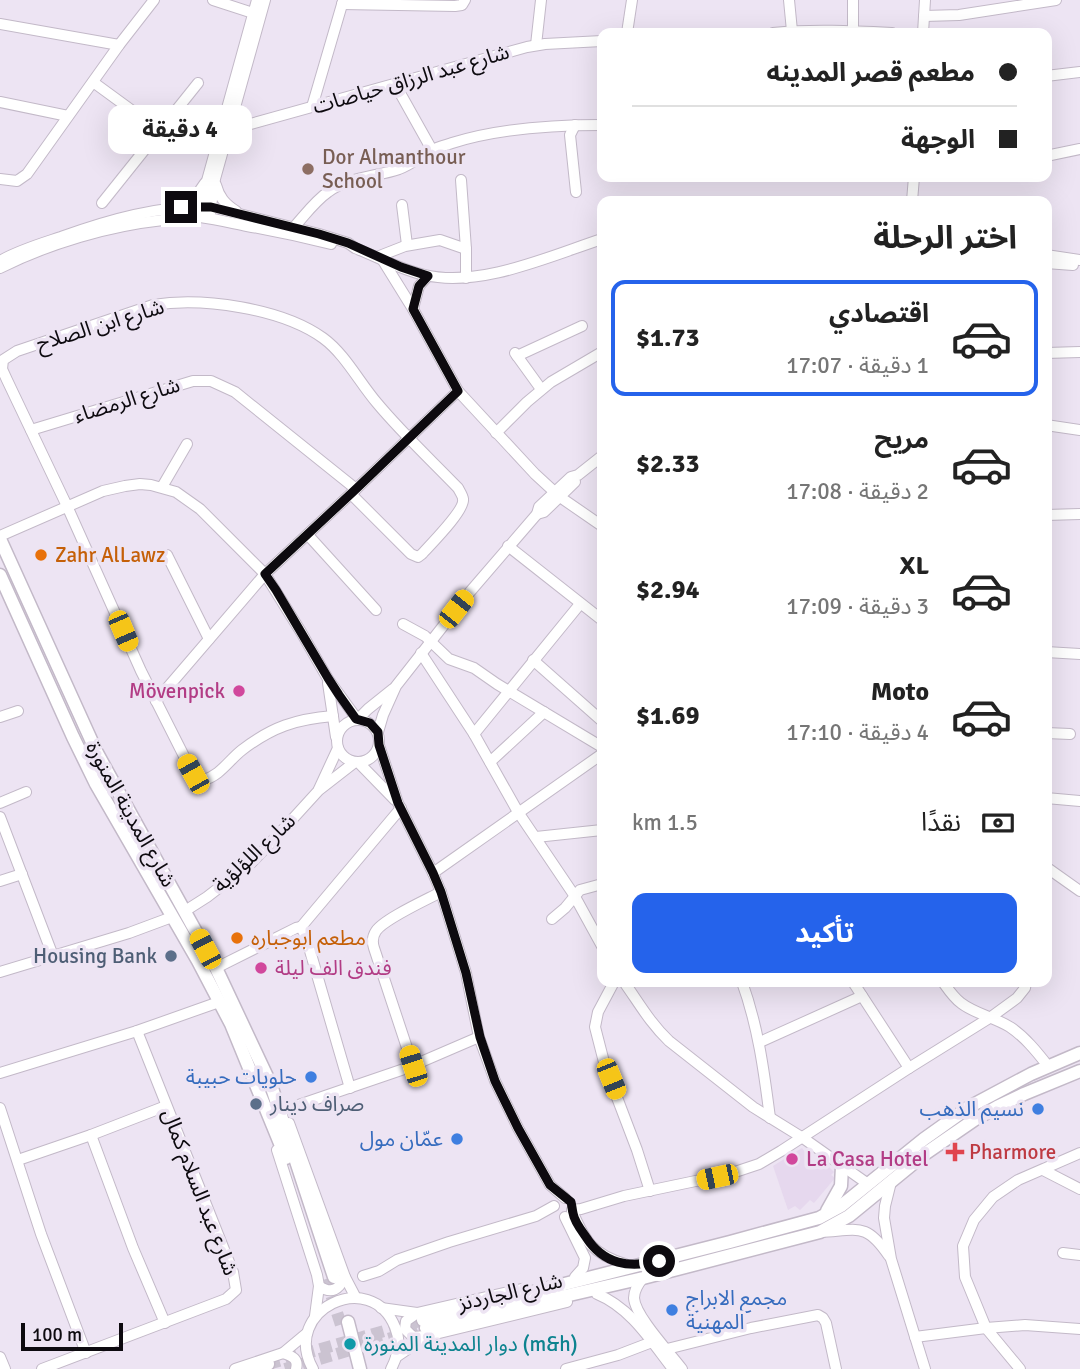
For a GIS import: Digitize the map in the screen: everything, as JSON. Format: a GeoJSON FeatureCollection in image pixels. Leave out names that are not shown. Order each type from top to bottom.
{"type":"FeatureCollection","features":[{"type":"Feature","properties":{"kind":"main road","name":"شارع المدينة المنورة"},"geometry":{"type":"LineString","coordinates":[[0,537],[97,753],[216,968],[271,1085],[331,1280]]}},
{"type":"Feature","properties":{"kind":"main road","name":"شارع المدينة المنورة"},"geometry":{"type":"LineString","coordinates":[[0,575],[96,784],[198,961],[241,1046],[292,1172],[331,1280]]}},
{"type":"Feature","properties":{"kind":"main road"},"geometry":{"type":"LineString","coordinates":[[639,1274],[824,1216],[841,1206],[924,1139],[969,1107],[1048,1066],[1080,1053]]}},
{"type":"Feature","properties":{"kind":"main road"},"geometry":{"type":"LineString","coordinates":[[423,1324],[820,1232],[849,1216],[933,1147],[985,1113],[1080,1071]]}},
{"type":"Feature","properties":{"kind":"main road"},"geometry":{"type":"LineString","coordinates":[[824,1216],[841,1186],[842,1166]]}},
{"type":"Feature","properties":{"kind":"main road"},"geometry":{"type":"LineString","coordinates":[[353,1369],[344,1324],[360,1369]]}},
{"type":"Feature","properties":{"kind":"main road"},"geometry":{"type":"LineString","coordinates":[[255,1369],[268,1364]]}},
{"type":"Feature","properties":{"kind":"street"},"geometry":{"type":"LineString","coordinates":[[0,179],[13,181],[24,178],[154,0]]}},
{"type":"Feature","properties":{"kind":"street"},"geometry":{"type":"LineString","coordinates":[[212,0],[257,15]]}},
{"type":"Feature","properties":{"kind":"street"},"geometry":{"type":"LineString","coordinates":[[257,0],[257,15]]}},
{"type":"Feature","properties":{"kind":"street"},"geometry":{"type":"LineString","coordinates":[[206,213],[212,178],[257,15],[265,0]]}},
{"type":"Feature","properties":{"kind":"street"},"geometry":{"type":"LineString","coordinates":[[312,107],[342,2],[455,6],[462,5],[465,0]]}},
{"type":"Feature","properties":{"kind":"street"},"geometry":{"type":"LineString","coordinates":[[536,45],[541,0]]}},
{"type":"Feature","properties":{"kind":"street"},"geometry":{"type":"LineString","coordinates":[[628,28],[632,0]]}},
{"type":"Feature","properties":{"kind":"street"},"geometry":{"type":"LineString","coordinates":[[789,0],[792,28]]}},
{"type":"Feature","properties":{"kind":"street"},"geometry":{"type":"LineString","coordinates":[[853,0],[853,28]]}},
{"type":"Feature","properties":{"kind":"street"},"geometry":{"type":"LineString","coordinates":[[923,28],[925,0]]}},
{"type":"Feature","properties":{"kind":"street"},"geometry":{"type":"LineString","coordinates":[[924,16],[959,15],[1056,0]]}},
{"type":"Feature","properties":{"kind":"street"},"geometry":{"type":"LineString","coordinates":[[0,24],[119,45]]}},
{"type":"Feature","properties":{"kind":"street","name":"شارع عبد الرزاق حياصات"},"geometry":{"type":"LineString","coordinates":[[226,129],[536,45],[597,41]]}},
{"type":"Feature","properties":{"kind":"street"},"geometry":{"type":"LineString","coordinates":[[1052,75],[1080,72]]}},
{"type":"Feature","properties":{"kind":"street"},"geometry":{"type":"LineString","coordinates":[[93,82],[159,131]]}},
{"type":"Feature","properties":{"kind":"street"},"geometry":{"type":"LineString","coordinates":[[102,203],[198,83]]}},
{"type":"Feature","properties":{"kind":"street"},"geometry":{"type":"LineString","coordinates":[[394,84],[432,150]]}},
{"type":"Feature","properties":{"kind":"street"},"geometry":{"type":"LineString","coordinates":[[0,102],[68,116]]}},
{"type":"Feature","properties":{"kind":"street"},"geometry":{"type":"LineString","coordinates":[[295,227],[332,188],[411,164],[432,150],[475,136],[597,124]]}},
{"type":"Feature","properties":{"kind":"street"},"geometry":{"type":"LineString","coordinates":[[575,125],[570,135],[576,191]]}},
{"type":"Feature","properties":{"kind":"street"},"geometry":{"type":"LineString","coordinates":[[1052,155],[1080,149]]}},
{"type":"Feature","properties":{"kind":"street"},"geometry":{"type":"LineString","coordinates":[[181,207],[196,196],[212,178]]}},
{"type":"Feature","properties":{"kind":"street"},"geometry":{"type":"LineString","coordinates":[[212,178],[223,201],[242,215]]}},
{"type":"Feature","properties":{"kind":"street"},"geometry":{"type":"LineString","coordinates":[[461,180],[466,278]]}},
{"type":"Feature","properties":{"kind":"street"},"geometry":{"type":"LineString","coordinates":[[402,205],[407,245]]}},
{"type":"Feature","properties":{"kind":"street"},"geometry":{"type":"LineString","coordinates":[[1,261],[31,247],[81,230],[125,217],[181,207],[355,248]]}},
{"type":"Feature","properties":{"kind":"street"},"geometry":{"type":"LineString","coordinates":[[1,261],[29,255],[91,234],[206,213],[242,215],[295,227],[348,243],[428,276],[466,278],[509,269],[597,241]]}},
{"type":"Feature","properties":{"kind":"street"},"geometry":{"type":"LineString","coordinates":[[379,258],[407,245],[440,240],[466,249]]}},
{"type":"Feature","properties":{"kind":"street"},"geometry":{"type":"LineString","coordinates":[[1052,256],[1077,262]]}},
{"type":"Feature","properties":{"kind":"street"},"geometry":{"type":"LineString","coordinates":[[379,258],[413,309],[458,391],[558,495],[597,523]]}},
{"type":"Feature","properties":{"kind":"street"},"geometry":{"type":"LineString","coordinates":[[1052,263],[1077,262]]}},
{"type":"Feature","properties":{"kind":"street"},"geometry":{"type":"LineString","coordinates":[[413,309],[419,286],[428,276]]}},
{"type":"Feature","properties":{"kind":"street","name":"شارع ابن الصلاح"},"geometry":{"type":"LineString","coordinates":[[333,716],[286,724],[241,751],[215,775],[204,780],[193,774],[156,701],[2,369],[3,360],[17,351],[153,305],[212,304],[249,308],[296,324],[318,335],[336,349],[361,384],[458,488],[463,499],[462,507],[422,554]]}},
{"type":"Feature","properties":{"kind":"street"},"geometry":{"type":"LineString","coordinates":[[541,389],[516,354],[582,326]]}},
{"type":"Feature","properties":{"kind":"street"},"geometry":{"type":"LineString","coordinates":[[1052,353],[1080,352]]}},
{"type":"Feature","properties":{"kind":"street"},"geometry":{"type":"LineString","coordinates":[[496,433],[541,389],[597,358]]}},
{"type":"Feature","properties":{"kind":"street","name":"شارع الرمضاء"},"geometry":{"type":"LineString","coordinates":[[31,429],[193,381],[211,381],[235,392],[354,492],[411,554],[418,557],[422,554]]}},
{"type":"Feature","properties":{"kind":"street"},"geometry":{"type":"LineString","coordinates":[[156,701],[265,574],[458,391]]}},
{"type":"Feature","properties":{"kind":"street"},"geometry":{"type":"LineString","coordinates":[[1052,426],[1080,430]]}},
{"type":"Feature","properties":{"kind":"street"},"geometry":{"type":"LineString","coordinates":[[162,487],[187,444]]}},
{"type":"Feature","properties":{"kind":"street"},"geometry":{"type":"LineString","coordinates":[[597,460],[578,475],[575,481],[539,508],[430,641],[396,686],[378,732],[379,745],[400,806],[441,892],[462,961],[480,1037],[501,1095],[564,1208],[595,1250],[608,1259],[625,1264]]}},
{"type":"Feature","properties":{"kind":"street"},"geometry":{"type":"LineString","coordinates":[[0,537],[103,491],[140,484],[176,492],[200,509],[265,574],[328,678],[357,719],[370,723],[378,732]]}},
{"type":"Feature","properties":{"kind":"street"},"geometry":{"type":"LineString","coordinates":[[1052,515],[1080,514]]}},
{"type":"Feature","properties":{"kind":"street"},"geometry":{"type":"LineString","coordinates":[[308,534],[376,610]]}},
{"type":"Feature","properties":{"kind":"street"},"geometry":{"type":"LineString","coordinates":[[508,546],[597,616]]}},
{"type":"Feature","properties":{"kind":"street"},"geometry":{"type":"LineString","coordinates":[[167,555],[209,639]]}},
{"type":"Feature","properties":{"kind":"street"},"geometry":{"type":"LineString","coordinates":[[474,734],[580,604]]}},
{"type":"Feature","properties":{"kind":"street"},"geometry":{"type":"LineString","coordinates":[[403,624],[430,641],[449,659],[474,668],[597,744]]}},
{"type":"Feature","properties":{"kind":"street"},"geometry":{"type":"LineString","coordinates":[[1052,652],[1080,654]]}},
{"type":"Feature","properties":{"kind":"street"},"geometry":{"type":"LineString","coordinates":[[421,653],[474,734],[517,812],[574,895],[597,937]]}},
{"type":"Feature","properties":{"kind":"street"},"geometry":{"type":"LineString","coordinates":[[533,660],[597,717]]}},
{"type":"Feature","properties":{"kind":"street"},"geometry":{"type":"LineString","coordinates":[[328,678],[341,755],[356,762],[368,760],[379,745]]}},
{"type":"Feature","properties":{"kind":"street"},"geometry":{"type":"LineString","coordinates":[[337,737],[340,728],[357,719],[396,686]]}},
{"type":"Feature","properties":{"kind":"street"},"geometry":{"type":"LineString","coordinates":[[0,717],[18,711]]}},
{"type":"Feature","properties":{"kind":"street"},"geometry":{"type":"LineString","coordinates":[[490,761],[544,712]]}},
{"type":"Feature","properties":{"kind":"street"},"geometry":{"type":"LineString","coordinates":[[1052,733],[1070,734]]}},
{"type":"Feature","properties":{"kind":"street","name":"شارع اللؤلؤية"},"geometry":{"type":"LineString","coordinates":[[318,790],[338,748]]}},
{"type":"Feature","properties":{"kind":"street"},"geometry":{"type":"LineString","coordinates":[[433,873],[597,757]]}},
{"type":"Feature","properties":{"kind":"street"},"geometry":{"type":"LineString","coordinates":[[356,762],[400,806]]}},
{"type":"Feature","properties":{"kind":"street","name":"شارع اللؤلؤية"},"geometry":{"type":"LineString","coordinates":[[185,911],[251,863],[318,790],[356,762]]}},
{"type":"Feature","properties":{"kind":"street"},"geometry":{"type":"LineString","coordinates":[[0,803],[26,792]]}},
{"type":"Feature","properties":{"kind":"street"},"geometry":{"type":"LineString","coordinates":[[1052,799],[1080,801]]}},
{"type":"Feature","properties":{"kind":"street"},"geometry":{"type":"LineString","coordinates":[[216,968],[301,927],[400,806]]}},
{"type":"Feature","properties":{"kind":"street"},"geometry":{"type":"LineString","coordinates":[[0,817],[53,956]]}},
{"type":"Feature","properties":{"kind":"street"},"geometry":{"type":"LineString","coordinates":[[383,829],[408,824]]}},
{"type":"Feature","properties":{"kind":"street"},"geometry":{"type":"LineString","coordinates":[[536,837],[597,831]]}},
{"type":"Feature","properties":{"kind":"street"},"geometry":{"type":"LineString","coordinates":[[1052,871],[1080,891]]}},
{"type":"Feature","properties":{"kind":"street"},"geometry":{"type":"LineString","coordinates":[[0,881],[22,874]]}},
{"type":"Feature","properties":{"kind":"street"},"geometry":{"type":"LineString","coordinates":[[552,919],[574,895],[586,887],[597,885]]}},
{"type":"Feature","properties":{"kind":"street"},"geometry":{"type":"LineString","coordinates":[[413,1066],[372,939],[385,923],[441,892]]}},
{"type":"Feature","properties":{"kind":"street"},"geometry":{"type":"LineString","coordinates":[[0,972],[129,933],[172,917]]}},
{"type":"Feature","properties":{"kind":"street"},"geometry":{"type":"LineString","coordinates":[[301,927],[351,1088]]}},
{"type":"Feature","properties":{"kind":"street"},"geometry":{"type":"LineString","coordinates":[[611,987],[597,1012],[595,1027],[605,1066],[650,1191]]}},
{"type":"Feature","properties":{"kind":"street"},"geometry":{"type":"LineString","coordinates":[[627,987],[657,1030],[669,1041],[745,1101],[868,1184]]}},
{"type":"Feature","properties":{"kind":"street"},"geometry":{"type":"LineString","coordinates":[[744,987],[760,1042],[770,1118]]}},
{"type":"Feature","properties":{"kind":"street"},"geometry":{"type":"LineString","coordinates":[[856,987],[909,1068]]}},
{"type":"Feature","properties":{"kind":"street"},"geometry":{"type":"LineString","coordinates":[[947,987],[954,997],[970,1009],[991,1017],[1020,1035],[1048,1066]]}},
{"type":"Feature","properties":{"kind":"street"},"geometry":{"type":"LineString","coordinates":[[363,1276],[433,1247],[564,1208],[589,1206],[742,1171],[782,1152],[991,1017],[1017,998],[1025,987]]}},
{"type":"Feature","properties":{"kind":"street"},"geometry":{"type":"LineString","coordinates":[[760,1042],[862,996]]}},
{"type":"Feature","properties":{"kind":"street"},"geometry":{"type":"LineString","coordinates":[[0,1073],[137,1031],[219,1002]]}},
{"type":"Feature","properties":{"kind":"street","name":"شارع عبد السلام كمال"},"geometry":{"type":"LineString","coordinates":[[42,1369],[226,1300],[236,1290],[233,1272],[137,1031]]}},
{"type":"Feature","properties":{"kind":"street"},"geometry":{"type":"LineString","coordinates":[[284,1110],[413,1066],[480,1037]]}},
{"type":"Feature","properties":{"kind":"street","name":"شارع المدينة المنورة"},"geometry":{"type":"LineString","coordinates":[[271,1085],[284,1110],[331,1280],[356,1298]]}},
{"type":"Feature","properties":{"kind":"street"},"geometry":{"type":"LineString","coordinates":[[18,1160],[166,1106]]}},
{"type":"Feature","properties":{"kind":"street"},"geometry":{"type":"LineString","coordinates":[[0,1108],[41,1234],[86,1353]]}},
{"type":"Feature","properties":{"kind":"street"},"geometry":{"type":"LineString","coordinates":[[91,1135],[132,1248],[165,1323]]}},
{"type":"Feature","properties":{"kind":"street"},"geometry":{"type":"LineString","coordinates":[[1020,1369],[986,1328],[965,1278],[963,1247],[966,1236],[974,1220],[993,1197],[1018,1180],[1080,1153]]}},
{"type":"Feature","properties":{"kind":"street"},"geometry":{"type":"LineString","coordinates":[[1043,1170],[1080,1189]]}},
{"type":"Feature","properties":{"kind":"street"},"geometry":{"type":"LineString","coordinates":[[891,1182],[884,1218],[891,1259],[925,1369]]}},
{"type":"Feature","properties":{"kind":"street"},"geometry":{"type":"LineString","coordinates":[[564,1208],[585,1258],[583,1268],[575,1277]]}},
{"type":"Feature","properties":{"kind":"street"},"geometry":{"type":"LineString","coordinates":[[820,1232],[868,1232],[881,1243],[891,1259]]}},
{"type":"Feature","properties":{"kind":"street"},"geometry":{"type":"LineString","coordinates":[[1063,1253],[1080,1255]]}},
{"type":"Feature","properties":{"kind":"street","name":"شارع الجاردنز"},"geometry":{"type":"LineString","coordinates":[[356,1298],[370,1301],[423,1324],[597,1294],[639,1274],[625,1264],[423,1324],[396,1357]]}},
{"type":"Feature","properties":{"kind":"street"},"geometry":{"type":"LineString","coordinates":[[639,1274],[635,1304],[642,1318],[682,1369]]}},
{"type":"Feature","properties":{"kind":"street","name":"شارع المدينة المنورة"},"geometry":{"type":"LineString","coordinates":[[307,1333],[331,1280]]}},
{"type":"Feature","properties":{"kind":"street"},"geometry":{"type":"LineString","coordinates":[[597,1294],[621,1308],[673,1369]]}},
{"type":"Feature","properties":{"kind":"street"},"geometry":{"type":"LineString","coordinates":[[315,1316],[334,1302],[356,1298]]}},
{"type":"Feature","properties":{"kind":"street"},"geometry":{"type":"LineString","coordinates":[[381,1308],[396,1330],[398,1343],[391,1369]]}},
{"type":"Feature","properties":{"kind":"street"},"geometry":{"type":"LineString","coordinates":[[667,1349],[818,1315],[826,1323],[836,1369]]}},
{"type":"Feature","properties":{"kind":"street"},"geometry":{"type":"LineString","coordinates":[[915,1337],[1025,1325],[1080,1329]]}},
{"type":"Feature","properties":{"kind":"street"},"geometry":{"type":"LineString","coordinates":[[235,1369],[283,1353],[307,1333]]}},
{"type":"Feature","properties":{"kind":"street"},"geometry":{"type":"LineString","coordinates":[[307,1333],[307,1353],[313,1369]]}},
{"type":"Feature","properties":{"kind":"street"},"geometry":{"type":"LineString","coordinates":[[566,1369],[600,1365],[652,1342]]}},
{"type":"Feature","properties":{"kind":"street"},"geometry":{"type":"LineString","coordinates":[[283,1353],[295,1359],[296,1369]]}},
{"type":"Feature","properties":{"kind":"street"},"geometry":{"type":"LineString","coordinates":[[0,1357],[5,1369]]}},
{"type":"Feature","properties":{"kind":"shaded area"},"geometry":{"type":"Polygon","coordinates":[[[802,1148],[812,1162],[820,1158],[834,1172],[831,1175],[835,1178],[814,1203],[810,1200],[800,1210],[795,1206],[788,1210],[773,1166],[802,1148]]]}},
{"type":"Feature","properties":{"kind":"tunnel"},"geometry":{"type":"LineString","coordinates":[[326,1279],[341,1325]]}},
{"type":"Feature","properties":{"kind":"tunnel"},"geometry":{"type":"LineString","coordinates":[[268,1364],[423,1320]]}},
{"type":"Feature","properties":{"kind":"tunnel"},"geometry":{"type":"LineString","coordinates":[[285,1369],[426,1328]]}},
{"type":"Feature","properties":{"kind":"place","name":"Dor Almanthour School"},"geometry":{"type":"Point","coordinates":[308,169]}},
{"type":"Feature","properties":{"kind":"place","name":"Zahr AlLawz"},"geometry":{"type":"Point","coordinates":[41,555]}},
{"type":"Feature","properties":{"kind":"place","name":"Mövenpick"},"geometry":{"type":"Point","coordinates":[239,691]}},
{"type":"Feature","properties":{"kind":"place","name":"مطعم ابوجباره"},"geometry":{"type":"Point","coordinates":[237,938]}},
{"type":"Feature","properties":{"kind":"place","name":"Housing Bank"},"geometry":{"type":"Point","coordinates":[171,956]}},
{"type":"Feature","properties":{"kind":"place","name":"فندق الف ليلة"},"geometry":{"type":"Point","coordinates":[261,968]}},
{"type":"Feature","properties":{"kind":"place","name":"حلويات حبيبة"},"geometry":{"type":"Point","coordinates":[311,1077]}},
{"type":"Feature","properties":{"kind":"place","name":"صراف دينار"},"geometry":{"type":"Point","coordinates":[256,1104]}},
{"type":"Feature","properties":{"kind":"place","name":"نسيم الذهب"},"geometry":{"type":"Point","coordinates":[1038,1109]}},
{"type":"Feature","properties":{"kind":"place","name":"عمّان مول"},"geometry":{"type":"Point","coordinates":[457,1139]}},
{"type":"Feature","properties":{"kind":"place","name":"Pharmore"},"geometry":{"type":"Point","coordinates":[955,1152]}},
{"type":"Feature","properties":{"kind":"place","name":"La Casa Hotel"},"geometry":{"type":"Point","coordinates":[792,1159]}},
{"type":"Feature","properties":{"kind":"place","name":"مجمع الابراج المهنية"},"geometry":{"type":"Point","coordinates":[672,1310]}},
{"type":"Feature","properties":{"kind":"place","name":"دوار المدينة المنورة (m&h)"},"geometry":{"type":"Point","coordinates":[350,1344]}},
{"type":"Feature","properties":{"kind":"route"},"geometry":{"type":"LineString","coordinates":[[181,207],[211,207],[295,227],[348,243],[428,276],[419,286],[413,309],[458,391],[265,574],[356,719],[370,723],[378,732],[379,745],[398,803],[441,892],[466,973],[487,1060],[501,1095],[550,1185],[571,1202],[580,1229],[599,1254],[625,1264],[639,1265],[659,1261]]}}]}
